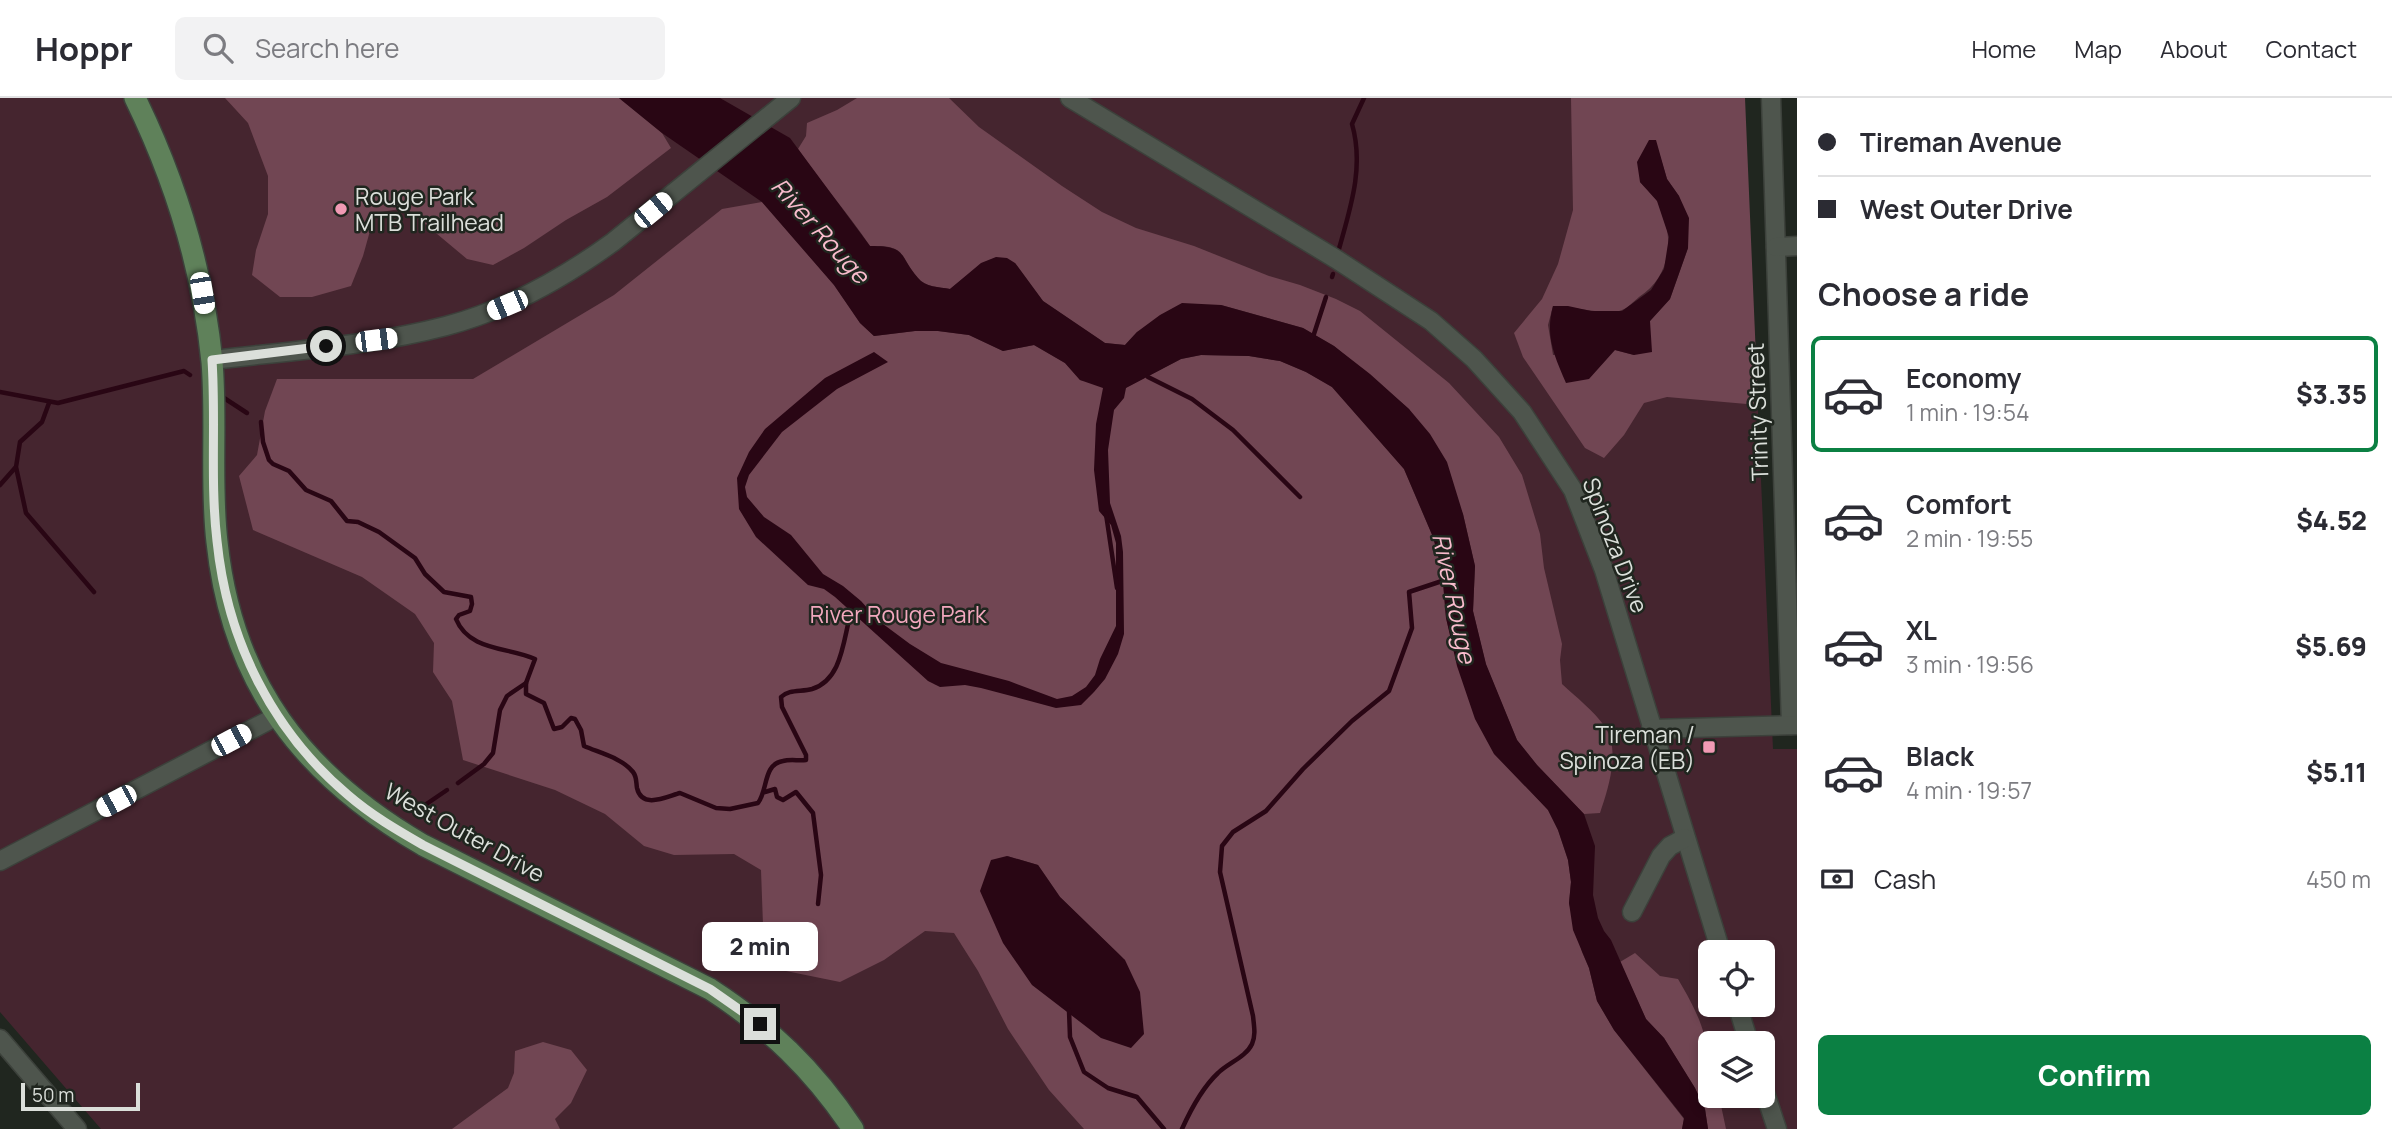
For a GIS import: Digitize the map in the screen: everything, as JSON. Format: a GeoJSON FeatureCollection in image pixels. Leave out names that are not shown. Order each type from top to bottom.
{"type":"FeatureCollection","features":[{"type":"Feature","properties":{"kind":"main road","name":"West Outer Drive"},"geometry":{"type":"LineString","coordinates":[[135,98],[169,175],[202,293],[212,360],[215,406],[215,514],[222,577],[230,612],[257,682],[277,716],[323,772],[349,796],[386,823],[423,845],[710,989],[739,1008],[805,1065],[853,1129]]}},
{"type":"Feature","properties":{"kind":"street"},"geometry":{"type":"LineString","coordinates":[[212,360],[400,336],[447,326],[494,310],[538,290],[587,261],[791,98]]}},
{"type":"Feature","properties":{"kind":"street","name":"Spinoza Drive"},"geometry":{"type":"LineString","coordinates":[[1070,98],[1431,321],[1474,359],[1522,412],[1573,489],[1604,570],[1717,940]]}},
{"type":"Feature","properties":{"kind":"street","name":"Trinity Street"},"geometry":{"type":"LineString","coordinates":[[1771,98],[1794,725]]}},
{"type":"Feature","properties":{"kind":"street"},"geometry":{"type":"LineString","coordinates":[[1776,247],[1797,246]]}},
{"type":"Feature","properties":{"kind":"street"},"geometry":{"type":"LineString","coordinates":[[0,861],[277,716]]}},
{"type":"Feature","properties":{"kind":"street"},"geometry":{"type":"LineString","coordinates":[[1651,729],[1794,725]]}},
{"type":"Feature","properties":{"kind":"street"},"geometry":{"type":"LineString","coordinates":[[1632,912],[1661,856],[1670,846],[1685,838]]}},
{"type":"Feature","properties":{"kind":"street"},"geometry":{"type":"LineString","coordinates":[[0,1039],[77,1129]]}},
{"type":"Feature","properties":{"kind":"street"},"geometry":{"type":"LineString","coordinates":[[1770,1108],[1777,1129]]}},
{"type":"Feature","properties":{"kind":"green space","name":"River Rouge Park"},"geometry":{"type":"Polygon","coordinates":[[[0,98],[1744,98],[1773,749],[1797,749],[1797,1129],[101,1129],[0,1012],[0,98]]]}},
{"type":"Feature","properties":{"kind":"green space"},"geometry":{"type":"Polygon","coordinates":[[[225,98],[619,98],[662,133],[671,148],[607,197],[493,265],[467,259],[406,208],[375,213],[351,286],[312,297],[280,297],[252,275],[256,250],[268,214],[268,176],[248,123],[225,98]]]}},
{"type":"Feature","properties":{"kind":"green space"},"geometry":{"type":"Polygon","coordinates":[[[857,98],[949,98],[979,127],[1102,212],[1136,228],[1194,246],[1336,299],[1360,311],[1449,383],[1499,437],[1522,475],[1540,534],[1544,568],[1562,644],[1562,684],[1596,715],[1610,737],[1612,770],[1600,813],[1584,814],[1517,740],[1486,665],[1473,611],[1475,566],[1463,514],[1409,409],[1334,346],[1303,328],[1221,305],[1137,332],[1125,345],[1105,343],[1043,301],[1015,263],[965,277],[950,289],[924,283],[897,250],[870,246],[798,149],[806,136],[807,123],[857,98]]]}},
{"type":"Feature","properties":{"kind":"green space"},"geometry":{"type":"Polygon","coordinates":[[[1571,98],[1745,98],[1758,405],[1667,397],[1644,403],[1624,435],[1604,458],[1585,448],[1523,357],[1514,333],[1542,299],[1558,264],[1573,210],[1571,98]],[[1655,140],[1640,182],[1658,202],[1667,228],[1667,254],[1658,278],[1629,306],[1615,312],[1553,306],[1548,325],[1553,355],[1615,350],[1634,355],[1650,321],[1670,299],[1688,248],[1679,196],[1667,179],[1655,140]]]}},
{"type":"Feature","properties":{"kind":"green space"},"geometry":{"type":"Polygon","coordinates":[[[762,202],[834,285],[860,323],[874,336],[938,331],[969,335],[1003,351],[1034,345],[1065,363],[1080,380],[1125,388],[1181,359],[1201,355],[1249,356],[1280,361],[1332,387],[1404,469],[1433,537],[1442,570],[1446,618],[1458,666],[1529,789],[1548,810],[1558,830],[1568,860],[1571,882],[1569,903],[1597,1001],[1614,1030],[1684,1119],[1682,1129],[1084,1129],[1049,1090],[1008,1029],[978,971],[954,933],[925,931],[884,960],[840,982],[786,971],[763,925],[761,870],[734,854],[674,855],[644,846],[605,814],[555,790],[463,760],[452,701],[433,672],[434,643],[415,614],[362,577],[253,530],[239,476],[257,455],[265,411],[277,379],[473,379],[614,295],[722,209],[762,202]],[[1007,856],[1125,960],[1060,897],[1038,865],[1007,856]]]}},
{"type":"Feature","properties":{"kind":"green space"},"geometry":{"type":"Polygon","coordinates":[[[1635,953],[1660,976],[1678,979],[1703,1031],[1698,1031],[1698,1094],[1664,1038],[1646,1019],[1620,962],[1635,953]]]}},
{"type":"Feature","properties":{"kind":"green space"},"geometry":{"type":"Polygon","coordinates":[[[543,1042],[571,1050],[587,1070],[571,1103],[555,1119],[560,1129],[452,1129],[508,1088],[514,1073],[515,1051],[543,1042]]]}},
{"type":"Feature","properties":{"kind":"green space"},"geometry":{"type":"Polygon","coordinates":[[[1722,1108],[1726,1129],[1708,1129],[1705,1109],[1722,1108]]]}},
{"type":"Feature","properties":{"kind":"water","name":"River Rouge"},"geometry":{"type":"Polygon","coordinates":[[[619,98],[720,98],[790,138],[870,246],[897,250],[918,278],[928,285],[950,289],[981,263],[996,257],[1007,258],[1015,263],[1043,301],[1105,343],[1125,345],[1160,315],[1182,303],[1221,305],[1303,328],[1334,346],[1409,409],[1430,434],[1447,462],[1475,566],[1473,611],[1486,664],[1517,740],[1584,814],[1595,846],[1593,895],[1598,918],[1611,940],[1646,1019],[1664,1038],[1695,1088],[1698,1108],[1705,1109],[1708,1129],[1682,1129],[1684,1118],[1614,1030],[1597,1001],[1589,968],[1573,930],[1568,860],[1558,830],[1548,810],[1494,754],[1475,719],[1457,666],[1446,618],[1442,570],[1433,537],[1404,469],[1332,387],[1280,361],[1249,356],[1201,355],[1181,359],[1126,388],[1124,398],[1114,410],[1108,450],[1110,503],[1121,536],[1123,552],[1124,634],[1118,654],[1105,679],[1081,705],[1056,708],[965,685],[940,687],[928,681],[835,597],[824,589],[808,585],[756,537],[739,509],[737,478],[749,452],[765,429],[825,378],[874,352],[888,362],[837,389],[782,432],[749,475],[745,487],[747,497],[764,517],[791,535],[823,574],[843,586],[879,621],[910,644],[941,663],[1009,681],[1057,699],[1072,696],[1086,687],[1095,675],[1116,626],[1116,543],[1111,525],[1099,511],[1094,470],[1096,424],[1103,388],[1080,380],[1065,363],[1034,345],[1003,351],[969,335],[938,331],[874,336],[860,323],[834,285],[762,202],[662,133],[619,98]]]}},
{"type":"Feature","properties":{"kind":"water"},"geometry":{"type":"Polygon","coordinates":[[[1649,140],[1656,140],[1667,179],[1689,218],[1688,248],[1670,299],[1650,321],[1652,352],[1634,355],[1615,350],[1589,379],[1566,383],[1550,336],[1553,306],[1591,311],[1622,311],[1651,290],[1664,269],[1669,237],[1657,201],[1640,182],[1637,162],[1649,140]]]}},
{"type":"Feature","properties":{"kind":"water"},"geometry":{"type":"Polygon","coordinates":[[[1007,856],[1038,865],[1060,897],[1125,960],[1140,992],[1144,1034],[1131,1048],[1101,1038],[1032,985],[1003,943],[980,891],[991,860],[1007,856]]]}},
{"type":"Feature","properties":{"kind":"waterway"},"geometry":{"type":"LineString","coordinates":[[1337,256],[1356,174],[1356,141],[1352,124],[1364,98]]}},
{"type":"Feature","properties":{"kind":"waterway"},"geometry":{"type":"LineString","coordinates":[[1313,337],[1326,297]]}},
{"type":"Feature","properties":{"kind":"waterway"},"geometry":{"type":"LineString","coordinates":[[0,392],[58,403],[184,371],[190,375]]}},
{"type":"Feature","properties":{"kind":"waterway"},"geometry":{"type":"LineString","coordinates":[[1148,377],[1192,399],[1233,430],[1300,497]]}},
{"type":"Feature","properties":{"kind":"waterway"},"geometry":{"type":"LineString","coordinates":[[221,396],[247,413]]}},
{"type":"Feature","properties":{"kind":"waterway"},"geometry":{"type":"LineString","coordinates":[[49,403],[42,422],[20,442],[16,467],[26,513],[94,592]]}},
{"type":"Feature","properties":{"kind":"waterway"},"geometry":{"type":"LineString","coordinates":[[261,422],[263,442],[273,464],[289,471],[306,490],[331,501],[347,521],[358,522],[379,532],[415,558],[425,574],[444,592],[471,597],[470,611],[456,619],[462,629],[480,643],[535,659],[526,683],[526,694],[544,703],[554,729],[562,727],[571,718],[575,719],[581,730],[584,746],[617,759],[628,767],[636,778],[640,795],[650,800],[680,793],[716,808],[730,809],[758,803],[772,767],[786,760],[806,760],[782,707],[781,697],[791,692],[812,689],[823,684],[830,676],[841,655],[852,609]]}},
{"type":"Feature","properties":{"kind":"waterway"},"geometry":{"type":"LineString","coordinates":[[0,485],[15,468]]}},
{"type":"Feature","properties":{"kind":"waterway"},"geometry":{"type":"LineString","coordinates":[[1106,514],[1117,588]]}},
{"type":"Feature","properties":{"kind":"waterway","name":"River Rouge"},"geometry":{"type":"LineString","coordinates":[[1182,1129],[1207,1085],[1222,1069],[1246,1053],[1254,1037],[1253,1016],[1220,872],[1222,846],[1233,832],[1266,811],[1303,769],[1352,721],[1389,691],[1412,628],[1409,592],[1448,579]]}},
{"type":"Feature","properties":{"kind":"waterway"},"geometry":{"type":"LineString","coordinates":[[458,783],[484,764],[493,753],[500,710],[507,696],[526,683]]}},
{"type":"Feature","properties":{"kind":"waterway"},"geometry":{"type":"LineString","coordinates":[[765,792],[775,789],[777,797],[783,800],[796,792],[813,813],[821,875],[818,904]]}},
{"type":"Feature","properties":{"kind":"waterway"},"geometry":{"type":"LineString","coordinates":[[422,807],[447,790]]}},
{"type":"Feature","properties":{"kind":"waterway"},"geometry":{"type":"LineString","coordinates":[[1069,1010],[1070,1037],[1084,1072],[1108,1088],[1137,1097],[1164,1129]]}},
{"type":"Feature","properties":{"kind":"place","name":"Rouge Park MTB Trailhead"},"geometry":{"type":"Point","coordinates":[341,209]}},
{"type":"Feature","properties":{"kind":"place","name":"Tireman / Spinoza (EB)"},"geometry":{"type":"Point","coordinates":[1709,747]}},
{"type":"Feature","properties":{"kind":"route"},"geometry":{"type":"LineString","coordinates":[[326,346],[212,360],[215,406],[215,514],[222,577],[243,651],[277,716],[323,772],[349,796],[386,823],[423,845],[710,989],[760,1024]]}}]}
